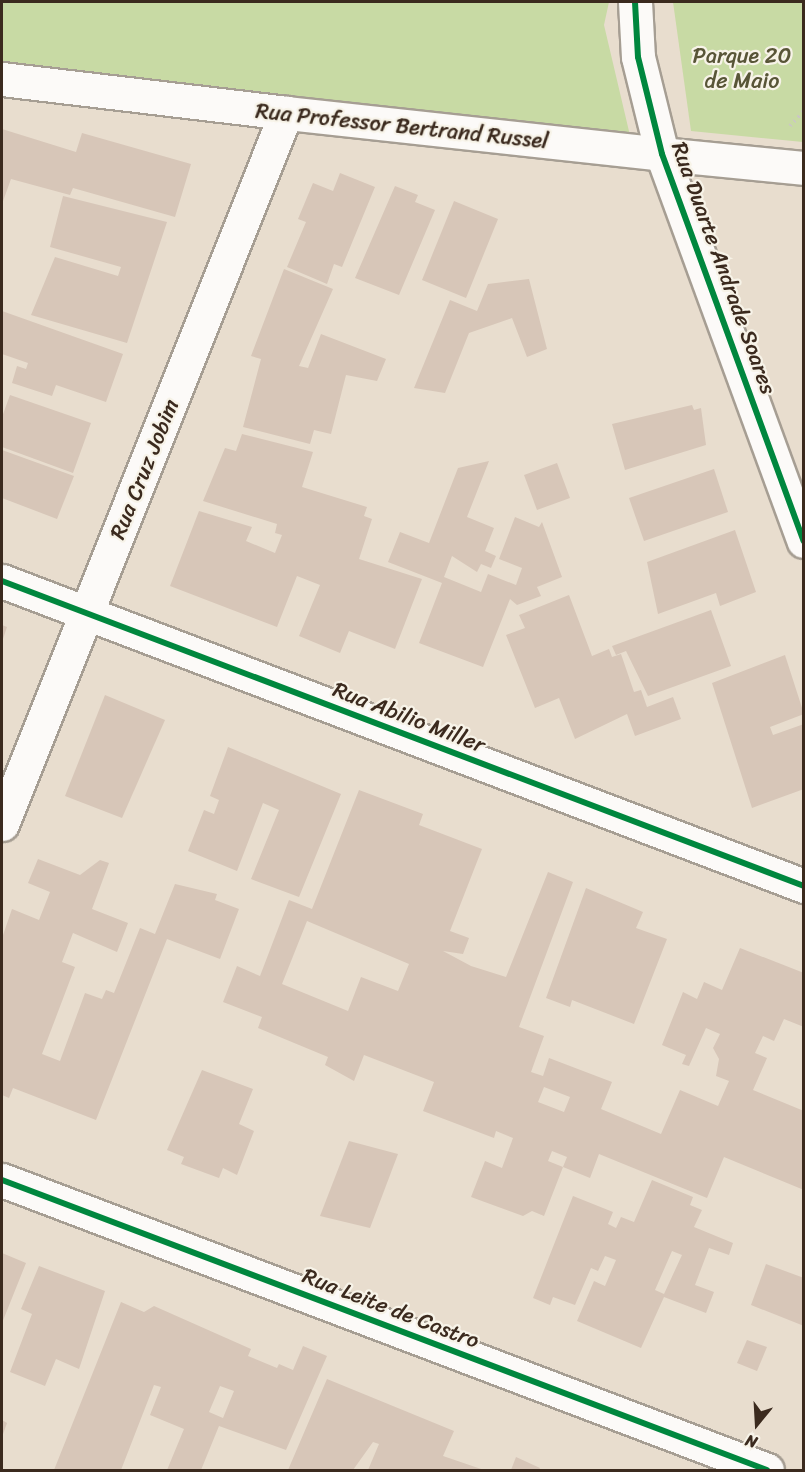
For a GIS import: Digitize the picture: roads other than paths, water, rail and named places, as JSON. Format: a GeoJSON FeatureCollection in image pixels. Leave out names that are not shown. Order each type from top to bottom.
{"type":"FeatureCollection","features":[{"type":"Feature","properties":{"kind":"street","name":"Rua Duarte Andrade Soares"},"geometry":{"type":"LineString","coordinates":[[634,2],[638,57],[662,154],[804,541]]}},
{"type":"Feature","properties":{"kind":"street","name":"Rua Professor Bertrand Russel"},"geometry":{"type":"LineString","coordinates":[[2,79],[286,113],[804,168]]}},
{"type":"Feature","properties":{"kind":"street","name":"Rua Cruz Jobim"},"geometry":{"type":"LineString","coordinates":[[2,824],[286,113]]}},
{"type":"Feature","properties":{"kind":"street","name":"Rua Abilio Miller"},"geometry":{"type":"LineString","coordinates":[[2,581],[86,615],[804,886]]}},
{"type":"Feature","properties":{"kind":"street","name":"Rua Leite de Castro"},"geometry":{"type":"LineString","coordinates":[[2,1180],[767,1470]]}},
{"type":"Feature","properties":{"kind":"park label","name":"Parque 20 de Maio"},"geometry":{"type":"Point","coordinates":[742,68]}}]}
